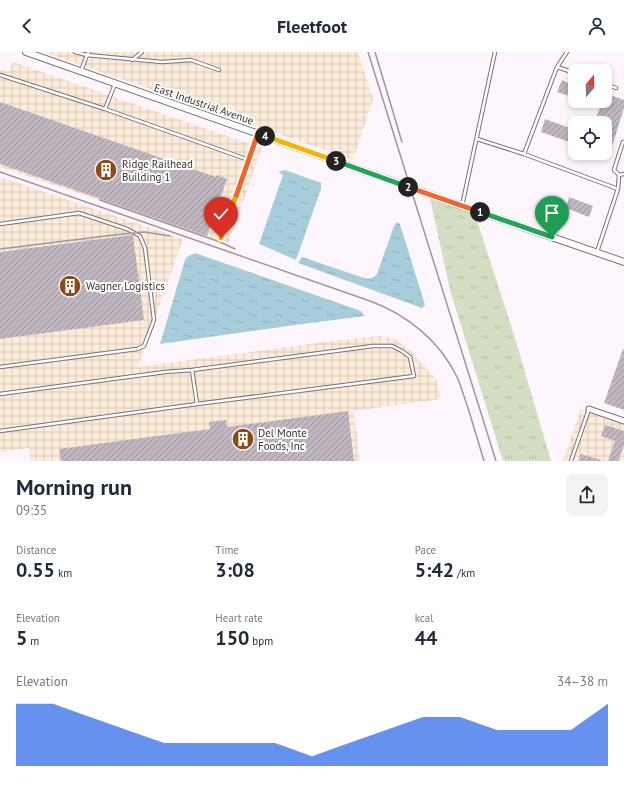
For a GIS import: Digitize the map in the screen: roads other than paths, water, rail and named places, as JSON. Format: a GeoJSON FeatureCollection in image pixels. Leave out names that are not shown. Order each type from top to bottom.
{"type":"FeatureCollection","features":[{"type":"Feature","properties":{"kind":"street","name":"East Industrial Avenue"},"geometry":{"type":"LineString","coordinates":[[26,52],[624,262]]}},
{"type":"Feature","properties":{"kind":"street"},"geometry":{"type":"LineString","coordinates":[[589,409],[624,421]]}},
{"type":"Feature","properties":{"kind":"lane"},"geometry":{"type":"LineString","coordinates":[[75,52],[87,55],[131,60],[162,62],[191,60],[219,70]]}},
{"type":"Feature","properties":{"kind":"lane"},"geometry":{"type":"LineString","coordinates":[[80,71],[89,52]]}},
{"type":"Feature","properties":{"kind":"lane"},"geometry":{"type":"LineString","coordinates":[[131,60],[142,52]]}},
{"type":"Feature","properties":{"kind":"lane"},"geometry":{"type":"LineString","coordinates":[[462,206],[495,52]]}},
{"type":"Feature","properties":{"kind":"lane"},"geometry":{"type":"LineString","coordinates":[[524,154],[557,67],[567,52]]}},
{"type":"Feature","properties":{"kind":"lane"},"geometry":{"type":"LineString","coordinates":[[557,67],[568,71]]}},
{"type":"Feature","properties":{"kind":"lane"},"geometry":{"type":"LineString","coordinates":[[0,75],[105,109],[249,160]]}},
{"type":"Feature","properties":{"kind":"lane"},"geometry":{"type":"LineString","coordinates":[[105,109],[115,84]]}},
{"type":"Feature","properties":{"kind":"lane"},"geometry":{"type":"LineString","coordinates":[[612,87],[616,88]]}},
{"type":"Feature","properties":{"kind":"lane"},"geometry":{"type":"LineString","coordinates":[[221,238],[258,133]]}},
{"type":"Feature","properties":{"kind":"lane"},"geometry":{"type":"LineString","coordinates":[[477,139],[524,154],[618,189]]}},
{"type":"Feature","properties":{"kind":"lane"},"geometry":{"type":"LineString","coordinates":[[596,252],[618,189],[619,175],[614,170],[624,142]]}},
{"type":"Feature","properties":{"kind":"lane"},"geometry":{"type":"LineString","coordinates":[[619,175],[624,174]]}},
{"type":"Feature","properties":{"kind":"lane"},"geometry":{"type":"LineString","coordinates":[[0,224],[79,213],[127,229],[140,236],[145,248],[154,320],[144,346],[138,349],[0,368]]}},
{"type":"Feature","properties":{"kind":"lane"},"geometry":{"type":"LineString","coordinates":[[0,394],[373,346],[392,346],[402,351],[410,357],[414,376],[0,431]]}},
{"type":"Feature","properties":{"kind":"lane"},"geometry":{"type":"LineString","coordinates":[[192,370],[197,404]]}},
{"type":"Feature","properties":{"kind":"lane"},"geometry":{"type":"LineString","coordinates":[[571,461],[589,409]]}},
{"type":"Feature","properties":{"kind":"water"},"geometry":{"type":"Polygon","coordinates":[[[285,170],[321,183],[321,189],[296,260],[259,244],[283,175],[278,172],[285,170]]]}},
{"type":"Feature","properties":{"kind":"water"},"geometry":{"type":"Polygon","coordinates":[[[397,222],[400,224],[425,305],[422,308],[298,263],[302,257],[363,278],[371,278],[377,274],[394,226],[397,222]]]}},
{"type":"Feature","properties":{"kind":"water"},"geometry":{"type":"Polygon","coordinates":[[[195,253],[361,311],[365,316],[160,344],[185,260],[187,257],[195,253]]]}},
{"type":"Feature","properties":{"kind":"railway"},"geometry":{"type":"LineString","coordinates":[[368,52],[496,461]]}},
{"type":"Feature","properties":{"kind":"railway"},"geometry":{"type":"LineString","coordinates":[[375,52],[402,142]]}},
{"type":"Feature","properties":{"kind":"railway"},"geometry":{"type":"LineString","coordinates":[[0,172],[370,301],[397,314],[422,331],[433,342],[451,366],[461,387],[484,461]]}},
{"type":"Feature","properties":{"kind":"railway"},"geometry":{"type":"LineString","coordinates":[[100,200],[220,242],[235,249]]}},
{"type":"Feature","properties":{"kind":"railway"},"geometry":{"type":"LineString","coordinates":[[0,249],[144,232],[170,236]]}},
{"type":"Feature","properties":{"kind":"place","name":"Ridge Railhead Building 1"},"geometry":{"type":"Point","coordinates":[106,170]}},
{"type":"Feature","properties":{"kind":"place","name":"Wagner Logistics"},"geometry":{"type":"Point","coordinates":[70,286]}},
{"type":"Feature","properties":{"kind":"place","name":"Del Monte Foods, Inc"},"geometry":{"type":"Point","coordinates":[243,439]}}]}
